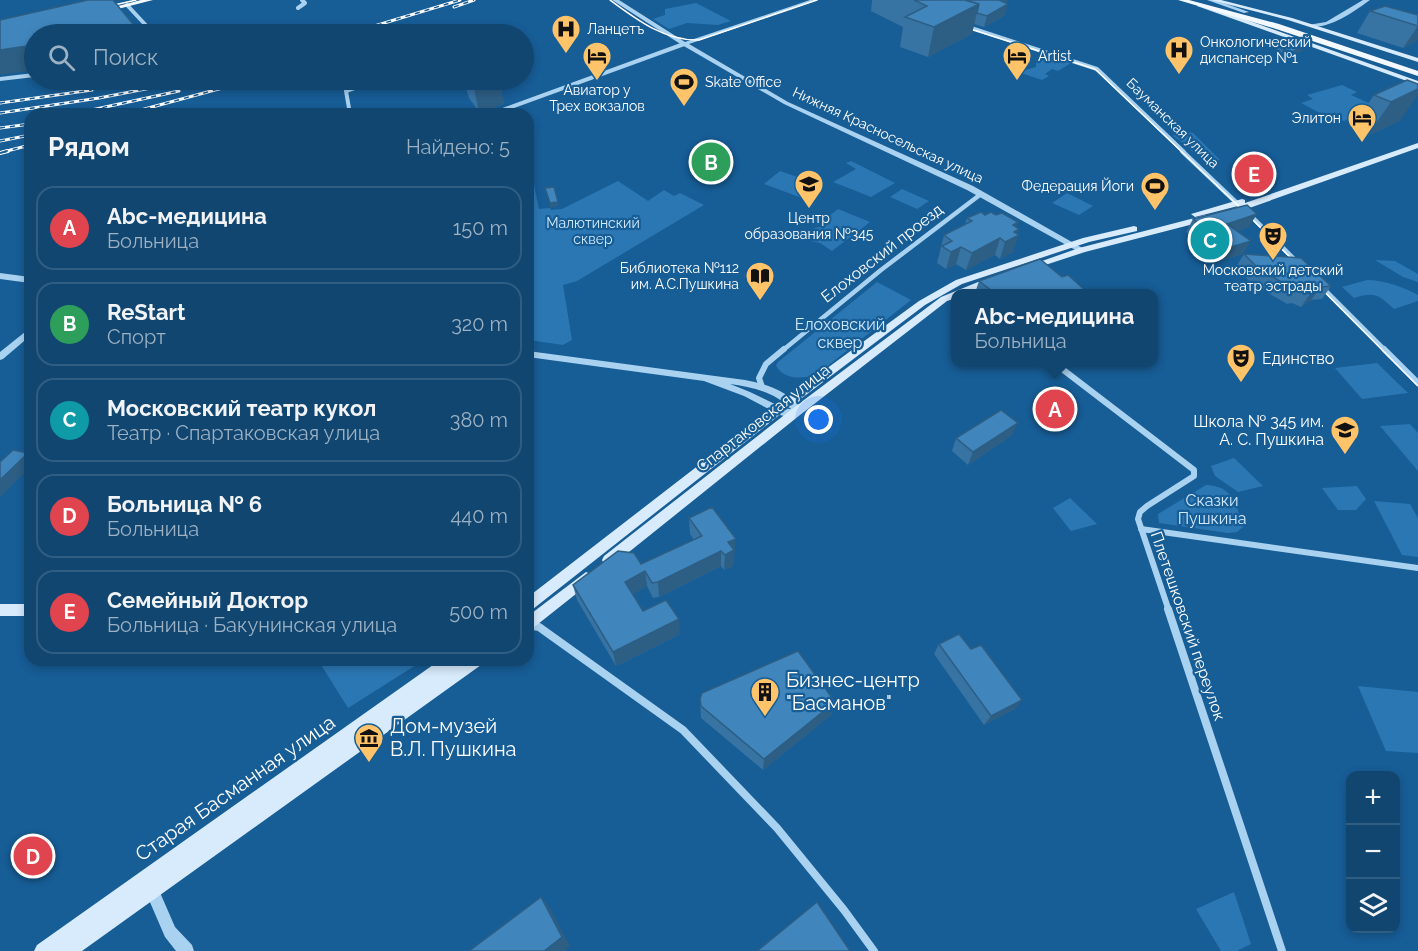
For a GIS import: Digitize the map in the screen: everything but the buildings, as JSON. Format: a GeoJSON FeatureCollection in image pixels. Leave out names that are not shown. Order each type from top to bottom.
{"type":"FeatureCollection","features":[{"type":"Feature","properties":{"kind":"main road"},"geometry":{"type":"LineString","coordinates":[[120,0],[98,9],[150,0]]}},
{"type":"Feature","properties":{"kind":"main road"},"geometry":{"type":"LineString","coordinates":[[1181,0],[1285,29],[1418,74]]}},
{"type":"Feature","properties":{"kind":"main road"},"geometry":{"type":"LineString","coordinates":[[1203,0],[1311,25],[1418,60]]}},
{"type":"Feature","properties":{"kind":"main road"},"geometry":{"type":"LineString","coordinates":[[1212,0],[1418,67]]}},
{"type":"Feature","properties":{"kind":"main road"},"geometry":{"type":"LineString","coordinates":[[1192,3],[1418,83]]}},
{"type":"Feature","properties":{"kind":"main road"},"geometry":{"type":"LineString","coordinates":[[1240,206],[1418,139]]}},
{"type":"Feature","properties":{"kind":"main road"},"geometry":{"type":"LineString","coordinates":[[1240,206],[1418,145]]}},
{"type":"Feature","properties":{"kind":"main road","name":"Спартаковская улица"},"geometry":{"type":"LineString","coordinates":[[961,289],[1072,244],[1240,206]]}},
{"type":"Feature","properties":{"kind":"main road","name":"Спартаковская улица"},"geometry":{"type":"LineString","coordinates":[[962,289],[1082,250],[1240,206]]}},
{"type":"Feature","properties":{"kind":"main road","name":"Спартаковская улица"},"geometry":{"type":"LineString","coordinates":[[534,619],[792,407],[951,294]]}},
{"type":"Feature","properties":{"kind":"main road","name":"Спартаковская улица"},"geometry":{"type":"LineString","coordinates":[[534,600],[778,410],[792,407]]}},
{"type":"Feature","properties":{"kind":"main road"},"geometry":{"type":"LineString","coordinates":[[0,610],[24,610]]}},
{"type":"Feature","properties":{"kind":"main road","name":"Старая Басманная улица"},"geometry":{"type":"LineString","coordinates":[[67,951],[149,884],[444,666]]}},
{"type":"Feature","properties":{"kind":"main road","name":"Старая Басманная улица"},"geometry":{"type":"LineString","coordinates":[[43,951],[149,884],[467,666]]}},
{"type":"Feature","properties":{"kind":"street"},"geometry":{"type":"LineString","coordinates":[[298,8],[305,3],[303,0]]}},
{"type":"Feature","properties":{"kind":"street","name":"Нижняя Красносельская улица"},"geometry":{"type":"LineString","coordinates":[[607,0],[672,41],[684,44]]}},
{"type":"Feature","properties":{"kind":"street","name":"Нижняя Красносельская улица"},"geometry":{"type":"LineString","coordinates":[[615,0],[684,44],[786,103],[981,194],[1082,250]]}},
{"type":"Feature","properties":{"kind":"street"},"geometry":{"type":"LineString","coordinates":[[508,108],[684,44],[815,0]]}},
{"type":"Feature","properties":{"kind":"street"},"geometry":{"type":"LineString","coordinates":[[1219,0],[1248,10]]}},
{"type":"Feature","properties":{"kind":"street"},"geometry":{"type":"LineString","coordinates":[[1311,25],[1327,24],[1367,0]]}},
{"type":"Feature","properties":{"kind":"street"},"geometry":{"type":"LineString","coordinates":[[127,5],[145,24]]}},
{"type":"Feature","properties":{"kind":"street","name":"Бауманская улица"},"geometry":{"type":"LineString","coordinates":[[964,26],[1093,67],[1301,266]]}},
{"type":"Feature","properties":{"kind":"street"},"geometry":{"type":"LineString","coordinates":[[0,79],[24,76]]}},
{"type":"Feature","properties":{"kind":"street"},"geometry":{"type":"LineString","coordinates":[[349,90],[346,91],[349,108]]}},
{"type":"Feature","properties":{"kind":"street","name":"Елоховский проезд"},"geometry":{"type":"LineString","coordinates":[[762,387],[759,378],[766,364],[881,270],[981,194]]}},
{"type":"Feature","properties":{"kind":"street"},"geometry":{"type":"LineString","coordinates":[[0,276],[24,279]]}},
{"type":"Feature","properties":{"kind":"street"},"geometry":{"type":"LineString","coordinates":[[1315,280],[1418,383]]}},
{"type":"Feature","properties":{"kind":"street"},"geometry":{"type":"LineString","coordinates":[[0,357],[24,336]]}},
{"type":"Feature","properties":{"kind":"street"},"geometry":{"type":"LineString","coordinates":[[534,355],[708,380],[745,383],[762,387],[792,407]]}},
{"type":"Feature","properties":{"kind":"street","name":"Плетешковский переулок"},"geometry":{"type":"LineString","coordinates":[[1058,367],[1194,470],[1194,476],[1147,506],[1140,512],[1138,519],[1282,951]]}},
{"type":"Feature","properties":{"kind":"street"},"geometry":{"type":"LineString","coordinates":[[708,380],[747,394],[778,410]]}},
{"type":"Feature","properties":{"kind":"street"},"geometry":{"type":"LineString","coordinates":[[1141,529],[1418,568]]}},
{"type":"Feature","properties":{"kind":"street"},"geometry":{"type":"LineString","coordinates":[[534,626],[683,730],[750,797],[777,828],[825,885],[874,951]]}},
{"type":"Feature","properties":{"kind":"street"},"geometry":{"type":"LineString","coordinates":[[149,884],[170,932],[186,951]]}},
{"type":"Feature","properties":{"kind":"green space"},"geometry":{"type":"Polygon","coordinates":[[[696,3],[731,21],[718,25],[687,23],[669,29],[653,19],[665,15],[665,9],[696,3]]]}},
{"type":"Feature","properties":{"kind":"green space"},"geometry":{"type":"Polygon","coordinates":[[[1045,55],[1071,63],[1058,71],[1052,69],[1045,74],[1049,76],[1042,80],[1018,72],[1036,67],[1036,60],[1045,55]]]}},
{"type":"Feature","properties":{"kind":"green space"},"geometry":{"type":"Polygon","coordinates":[[[1342,85],[1357,92],[1351,95],[1375,106],[1344,121],[1341,120],[1339,123],[1301,103],[1313,99],[1307,95],[1342,85]]]}},
{"type":"Feature","properties":{"kind":"green space"},"geometry":{"type":"Polygon","coordinates":[[[1181,131],[1193,133],[1220,160],[1205,159],[1199,156],[1173,136],[1181,131]]]}},
{"type":"Feature","properties":{"kind":"green space"},"geometry":{"type":"Polygon","coordinates":[[[851,161],[895,183],[871,197],[833,182],[856,169],[846,163],[851,161]]]}},
{"type":"Feature","properties":{"kind":"green space"},"geometry":{"type":"Polygon","coordinates":[[[780,171],[818,184],[802,198],[764,184],[780,171]]]}},
{"type":"Feature","properties":{"kind":"green space","name":"Малютинский сквер"},"geometry":{"type":"Polygon","coordinates":[[[618,181],[648,201],[664,190],[674,196],[680,193],[704,205],[577,281],[563,285],[572,340],[563,345],[534,341],[534,185],[539,209],[562,209],[618,181]]]}},
{"type":"Feature","properties":{"kind":"green space"},"geometry":{"type":"Polygon","coordinates":[[[902,189],[929,201],[917,209],[890,197],[902,189]]]}},
{"type":"Feature","properties":{"kind":"green space"},"geometry":{"type":"Polygon","coordinates":[[[1067,193],[1093,206],[1079,215],[1052,203],[1067,193]]]}},
{"type":"Feature","properties":{"kind":"green space"},"geometry":{"type":"Polygon","coordinates":[[[838,209],[870,222],[832,251],[820,243],[802,239],[815,228],[828,225],[829,216],[838,209]]]}},
{"type":"Feature","properties":{"kind":"green space"},"geometry":{"type":"Polygon","coordinates":[[[1375,260],[1395,261],[1418,274],[1418,282],[1403,277],[1375,260]]]}},
{"type":"Feature","properties":{"kind":"green space"},"geometry":{"type":"Polygon","coordinates":[[[1367,280],[1406,289],[1418,295],[1418,301],[1394,309],[1376,296],[1367,295],[1354,298],[1342,287],[1367,280]]]}},
{"type":"Feature","properties":{"kind":"green space","name":"Елоховский сквер"},"geometry":{"type":"Polygon","coordinates":[[[877,282],[911,300],[816,375],[793,377],[779,370],[776,365],[778,362],[877,282]]]}},
{"type":"Feature","properties":{"kind":"green space"},"geometry":{"type":"Polygon","coordinates":[[[1377,363],[1408,393],[1362,399],[1335,368],[1377,363]]]}},
{"type":"Feature","properties":{"kind":"green space"},"geometry":{"type":"Polygon","coordinates":[[[1410,424],[1418,433],[1418,471],[1380,426],[1410,424]]]}},
{"type":"Feature","properties":{"kind":"green space"},"geometry":{"type":"Polygon","coordinates":[[[1234,458],[1263,486],[1238,492],[1215,476],[1211,466],[1234,458]]]}},
{"type":"Feature","properties":{"kind":"green space","name":"Сказки Пушкина"},"geometry":{"type":"Polygon","coordinates":[[[1206,485],[1223,489],[1232,498],[1243,527],[1237,532],[1228,533],[1159,523],[1158,514],[1206,485]]]}},
{"type":"Feature","properties":{"kind":"green space"},"geometry":{"type":"Polygon","coordinates":[[[1357,486],[1366,499],[1356,510],[1338,510],[1322,488],[1357,486]]]}},
{"type":"Feature","properties":{"kind":"green space"},"geometry":{"type":"Polygon","coordinates":[[[1070,498],[1097,524],[1071,531],[1053,508],[1070,498]]]}},
{"type":"Feature","properties":{"kind":"green space"},"geometry":{"type":"Polygon","coordinates":[[[1374,501],[1410,504],[1418,518],[1418,557],[1402,555],[1374,501]]]}},
{"type":"Feature","properties":{"kind":"green space"},"geometry":{"type":"Polygon","coordinates":[[[322,666],[414,666],[348,708],[322,666]]]}},
{"type":"Feature","properties":{"kind":"green space"},"geometry":{"type":"Polygon","coordinates":[[[1358,686],[1418,692],[1418,753],[1386,751],[1358,686]]]}},
{"type":"Feature","properties":{"kind":"green space"},"geometry":{"type":"Polygon","coordinates":[[[1234,892],[1251,944],[1237,951],[1221,951],[1196,909],[1234,892]]]}},
{"type":"Feature","properties":{"kind":"tram line"},"geometry":{"type":"LineString","coordinates":[[101,8],[136,0]]}},
{"type":"Feature","properties":{"kind":"tram line"},"geometry":{"type":"LineString","coordinates":[[610,0],[641,22],[663,33],[699,40],[817,0]]}},
{"type":"Feature","properties":{"kind":"tram line"},"geometry":{"type":"LineString","coordinates":[[958,25],[1095,69],[1248,215],[1418,386]]}},
{"type":"Feature","properties":{"kind":"railway"},"geometry":{"type":"LineString","coordinates":[[381,24],[460,0]]}},
{"type":"Feature","properties":{"kind":"railway"},"geometry":{"type":"LineString","coordinates":[[454,7],[474,0]]}},
{"type":"Feature","properties":{"kind":"railway"},"geometry":{"type":"LineString","coordinates":[[0,103],[92,90]]}},
{"type":"Feature","properties":{"kind":"railway"},"geometry":{"type":"LineString","coordinates":[[33,108],[140,90]]}},
{"type":"Feature","properties":{"kind":"railway"},"geometry":{"type":"LineString","coordinates":[[148,108],[215,90]]}},
{"type":"Feature","properties":{"kind":"railway"},"geometry":{"type":"LineString","coordinates":[[101,108],[179,91]]}},
{"type":"Feature","properties":{"kind":"railway"},"geometry":{"type":"LineString","coordinates":[[0,113],[24,109]]}},
{"type":"Feature","properties":{"kind":"railway"},"geometry":{"type":"LineString","coordinates":[[0,128],[24,125]]}},
{"type":"Feature","properties":{"kind":"railway"},"geometry":{"type":"LineString","coordinates":[[0,141],[24,136]]}},
{"type":"Feature","properties":{"kind":"railway"},"geometry":{"type":"LineString","coordinates":[[3,152],[24,147]]}},
{"type":"Feature","properties":{"kind":"railway"},"geometry":{"type":"LineString","coordinates":[[0,153],[8,151]]}},
{"type":"Feature","properties":{"kind":"place","name":"Ланцетъ"},"geometry":{"type":"Point","coordinates":[566,54]}},
{"type":"Feature","properties":{"kind":"place","name":"Онкологический диспансер №1"},"geometry":{"type":"Point","coordinates":[1179,76]}},
{"type":"Feature","properties":{"kind":"place","name":"Авиатор у Трех вокзалов"},"geometry":{"type":"Point","coordinates":[597,82]}},
{"type":"Feature","properties":{"kind":"place","name":"Artist"},"geometry":{"type":"Point","coordinates":[1017,82]}},
{"type":"Feature","properties":{"kind":"place","name":"Skate Office"},"geometry":{"type":"Point","coordinates":[684,108]}},
{"type":"Feature","properties":{"kind":"place","name":"Элитон"},"geometry":{"type":"Point","coordinates":[1362,144]}},
{"type":"Feature","properties":{"kind":"place","name":"ReStart"},"geometry":{"type":"Point","coordinates":[711,162]}},
{"type":"Feature","properties":{"kind":"place","name":"Семейный Доктор"},"geometry":{"type":"Point","coordinates":[1254,174]}},
{"type":"Feature","properties":{"kind":"place","name":"Центр образования №345"},"geometry":{"type":"Point","coordinates":[809,210]}},
{"type":"Feature","properties":{"kind":"place","name":"Федерация Йоги"},"geometry":{"type":"Point","coordinates":[1155,212]}},
{"type":"Feature","properties":{"kind":"place","name":"Московский театр кукол"},"geometry":{"type":"Point","coordinates":[1210,240]}},
{"type":"Feature","properties":{"kind":"place","name":"Московский детский театр эстрады"},"geometry":{"type":"Point","coordinates":[1273,262]}},
{"type":"Feature","properties":{"kind":"place","name":"Библиотека №112 им. А.С.Пушкина"},"geometry":{"type":"Point","coordinates":[760,302]}},
{"type":"Feature","properties":{"kind":"place","name":"Единство"},"geometry":{"type":"Point","coordinates":[1241,384]}},
{"type":"Feature","properties":{"kind":"place","name":"Abc-медицина"},"geometry":{"type":"Point","coordinates":[1055,409]}},
{"type":"Feature","properties":{"kind":"place","name":"Школа № 345 им. А. С. Пушкина"},"geometry":{"type":"Point","coordinates":[1345,456]}},
{"type":"Feature","properties":{"kind":"place","name":"Бизнес-центр \"Басманов\""},"geometry":{"type":"Point","coordinates":[765,718]}},
{"type":"Feature","properties":{"kind":"place","name":"Дом-музей В.Л. Пушкина"},"geometry":{"type":"Point","coordinates":[369,764]}},
{"type":"Feature","properties":{"kind":"place","name":"Больница № 6"},"geometry":{"type":"Point","coordinates":[33,856]}}]}
